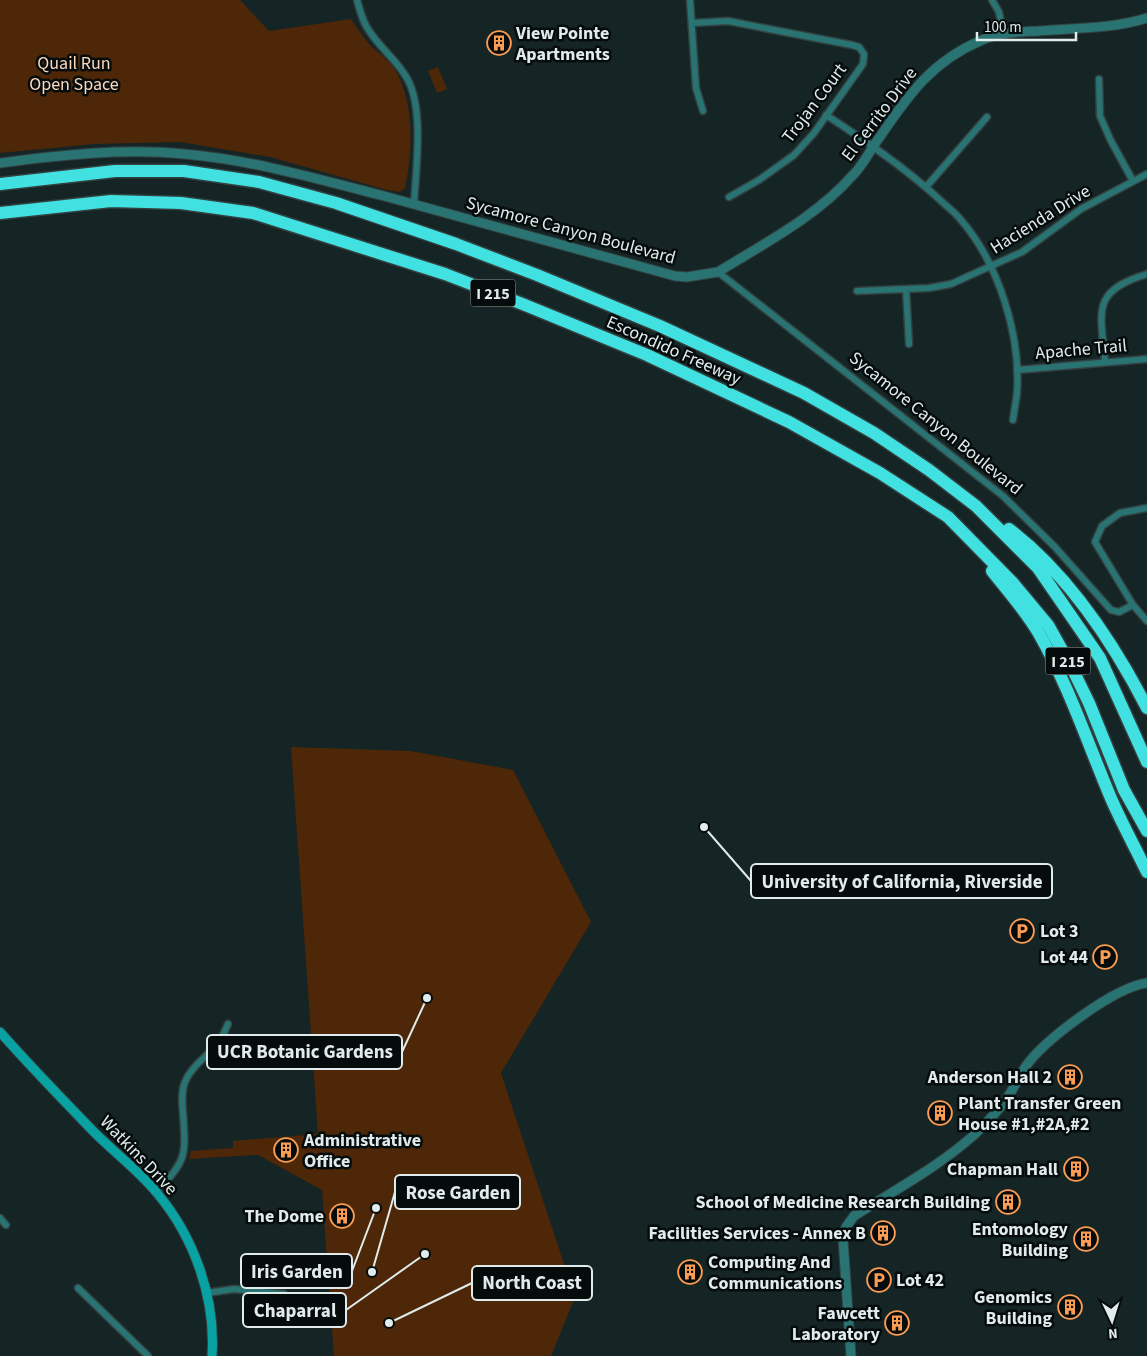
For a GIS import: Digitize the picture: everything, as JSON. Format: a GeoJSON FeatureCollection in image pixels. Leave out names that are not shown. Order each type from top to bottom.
{"type":"FeatureCollection","features":[{"type":"Feature","properties":{"kind":"highway","name":"Escondido Freeway"},"geometry":{"type":"LineString","coordinates":[[0,184],[115,171],[184,171],[259,182],[336,203],[456,244],[537,275],[660,326],[804,394],[874,433],[929,470],[976,506],[1038,568],[1100,658],[1147,762]]}},
{"type":"Feature","properties":{"kind":"highway","name":"Escondido Freeway"},"geometry":{"type":"LineString","coordinates":[[0,213],[111,201],[181,203],[252,213],[445,274],[525,305],[647,356],[789,422],[880,473],[948,517],[1013,583],[1048,625],[1072,668],[1089,703],[1124,790],[1147,831]]}},
{"type":"Feature","properties":{"kind":"highway"},"geometry":{"type":"LineString","coordinates":[[976,506],[1027,543],[1055,571],[1114,648],[1147,708]]}},
{"type":"Feature","properties":{"kind":"highway"},"geometry":{"type":"LineString","coordinates":[[948,517],[1022,608],[1037,631],[1068,692],[1111,798],[1147,872]]}},
{"type":"Feature","properties":{"kind":"main road","name":"Watkins Drive"},"geometry":{"type":"LineString","coordinates":[[0,1032],[65,1102],[156,1192],[172,1212],[196,1262],[207,1294],[211,1314],[212,1356]]}},
{"type":"Feature","properties":{"kind":"street"},"geometry":{"type":"LineString","coordinates":[[358,0],[360,13],[370,32],[396,60],[408,80],[416,104],[414,204]]}},
{"type":"Feature","properties":{"kind":"street"},"geometry":{"type":"LineString","coordinates":[[690,0],[696,88],[703,111]]}},
{"type":"Feature","properties":{"kind":"street"},"geometry":{"type":"LineString","coordinates":[[992,0],[1000,12],[1003,33]]}},
{"type":"Feature","properties":{"kind":"street","name":"El Cerrito Drive"},"geometry":{"type":"LineString","coordinates":[[718,272],[820,208],[855,174],[914,90],[943,61],[983,40],[1003,33],[1098,27],[1147,18]]}},
{"type":"Feature","properties":{"kind":"street","name":"Trojan Court"},"geometry":{"type":"LineString","coordinates":[[692,23],[728,21],[852,45],[859,47],[864,54],[863,64],[814,133],[794,155],[759,180],[729,197]]}},
{"type":"Feature","properties":{"kind":"street"},"geometry":{"type":"LineString","coordinates":[[1099,79],[1100,116],[1111,141],[1133,181]]}},
{"type":"Feature","properties":{"kind":"street"},"geometry":{"type":"LineString","coordinates":[[826,115],[874,146],[926,187],[961,220],[977,243],[991,267],[1014,338],[1017,394],[1013,420]]}},
{"type":"Feature","properties":{"kind":"street"},"geometry":{"type":"LineString","coordinates":[[926,187],[986,116]]}},
{"type":"Feature","properties":{"kind":"street","name":"Sycamore Canyon Boulevard"},"geometry":{"type":"LineString","coordinates":[[0,163],[94,152],[184,154],[278,169],[414,204],[675,276],[693,277],[718,272],[1007,500],[1067,560],[1106,606],[1111,610],[1119,612],[1133,605]]}},
{"type":"Feature","properties":{"kind":"street","name":"Hacienda Drive"},"geometry":{"type":"LineString","coordinates":[[857,291],[929,288],[952,284],[1022,252],[1081,209],[1147,174]]}},
{"type":"Feature","properties":{"kind":"street"},"geometry":{"type":"LineString","coordinates":[[1105,362],[1102,316],[1105,300],[1115,287],[1147,274]]}},
{"type":"Feature","properties":{"kind":"street"},"geometry":{"type":"LineString","coordinates":[[906,289],[909,344]]}},
{"type":"Feature","properties":{"kind":"street","name":"Apache Trail"},"geometry":{"type":"LineString","coordinates":[[1017,370],[1147,359]]}},
{"type":"Feature","properties":{"kind":"street"},"geometry":{"type":"LineString","coordinates":[[1147,508],[1120,513],[1102,526],[1095,542],[1133,605],[1147,622]]}},
{"type":"Feature","properties":{"kind":"street"},"geometry":{"type":"LineString","coordinates":[[851,1356],[843,1239],[846,1227],[854,1216],[933,1168],[973,1136],[1001,1108],[1027,1065],[1037,1052],[1053,1037],[1116,994],[1136,984],[1147,982]]}},
{"type":"Feature","properties":{"kind":"street"},"geometry":{"type":"LineString","coordinates":[[156,1192],[174,1174],[182,1159],[185,1146],[182,1098],[185,1080],[193,1068],[217,1045],[228,1024]]}},
{"type":"Feature","properties":{"kind":"street"},"geometry":{"type":"LineString","coordinates":[[0,1218],[6,1225]]}},
{"type":"Feature","properties":{"kind":"street"},"geometry":{"type":"LineString","coordinates":[[78,1288],[148,1356]]}},
{"type":"Feature","properties":{"kind":"street"},"geometry":{"type":"LineString","coordinates":[[207,1294],[234,1289],[284,1294]]}},
{"type":"Feature","properties":{"kind":"green space","name":"Quail Run Open Space"},"geometry":{"type":"Polygon","coordinates":[[[0,0],[240,0],[269,31],[351,19],[369,44],[394,68],[406,95],[411,142],[405,188],[400,192],[387,190],[270,157],[180,142],[94,144],[0,153],[0,0]]]}},
{"type":"Feature","properties":{"kind":"green space"},"geometry":{"type":"Polygon","coordinates":[[[438,67],[447,89],[437,93],[428,71],[438,67]]]}},
{"type":"Feature","properties":{"kind":"green space"},"geometry":{"type":"Polygon","coordinates":[[[291,747],[411,751],[513,770],[591,922],[501,1073],[575,1297],[551,1356],[334,1356],[322,1190],[258,1155],[189,1159],[191,1151],[233,1148],[233,1141],[318,1134],[291,747]]]}},
{"type":"Feature","properties":{"kind":"place","name":"View Pointe Apartments"},"geometry":{"type":"Point","coordinates":[499,43]}},
{"type":"Feature","properties":{"kind":"place","name":"University of California, Riverside"},"geometry":{"type":"Point","coordinates":[704,827]}},
{"type":"Feature","properties":{"kind":"place","name":"Lot 3"},"geometry":{"type":"Point","coordinates":[1022,931]}},
{"type":"Feature","properties":{"kind":"place","name":"Lot 44"},"geometry":{"type":"Point","coordinates":[1105,957]}},
{"type":"Feature","properties":{"kind":"place","name":"UCR Botanic Gardens"},"geometry":{"type":"Point","coordinates":[427,998]}},
{"type":"Feature","properties":{"kind":"place","name":"Anderson Hall 2"},"geometry":{"type":"Point","coordinates":[1070,1077]}},
{"type":"Feature","properties":{"kind":"place","name":"Plant Transfer Green House #1,#2A,#2"},"geometry":{"type":"Point","coordinates":[940,1113]}},
{"type":"Feature","properties":{"kind":"place","name":"Administrative Office"},"geometry":{"type":"Point","coordinates":[286,1150]}},
{"type":"Feature","properties":{"kind":"place","name":"Chapman Hall"},"geometry":{"type":"Point","coordinates":[1076,1169]}},
{"type":"Feature","properties":{"kind":"place","name":"School of Medicine Research Building"},"geometry":{"type":"Point","coordinates":[1008,1202]}},
{"type":"Feature","properties":{"kind":"place","name":"Iris Garden"},"geometry":{"type":"Point","coordinates":[376,1208]}},
{"type":"Feature","properties":{"kind":"place","name":"The Dome"},"geometry":{"type":"Point","coordinates":[342,1216]}},
{"type":"Feature","properties":{"kind":"place","name":"Facilities Services - Annex B"},"geometry":{"type":"Point","coordinates":[883,1233]}},
{"type":"Feature","properties":{"kind":"place","name":"Entomology Building"},"geometry":{"type":"Point","coordinates":[1086,1239]}},
{"type":"Feature","properties":{"kind":"place","name":"Chaparral"},"geometry":{"type":"Point","coordinates":[425,1254]}},
{"type":"Feature","properties":{"kind":"place","name":"Rose Garden"},"geometry":{"type":"Point","coordinates":[372,1272]}},
{"type":"Feature","properties":{"kind":"place","name":"Computing And Communications"},"geometry":{"type":"Point","coordinates":[690,1272]}},
{"type":"Feature","properties":{"kind":"place","name":"Lot 42"},"geometry":{"type":"Point","coordinates":[879,1280]}},
{"type":"Feature","properties":{"kind":"place","name":"Genomics Building"},"geometry":{"type":"Point","coordinates":[1070,1307]}},
{"type":"Feature","properties":{"kind":"place","name":"North Coast"},"geometry":{"type":"Point","coordinates":[389,1323]}},
{"type":"Feature","properties":{"kind":"place","name":"Fawcett Laboratory"},"geometry":{"type":"Point","coordinates":[897,1323]}}]}
